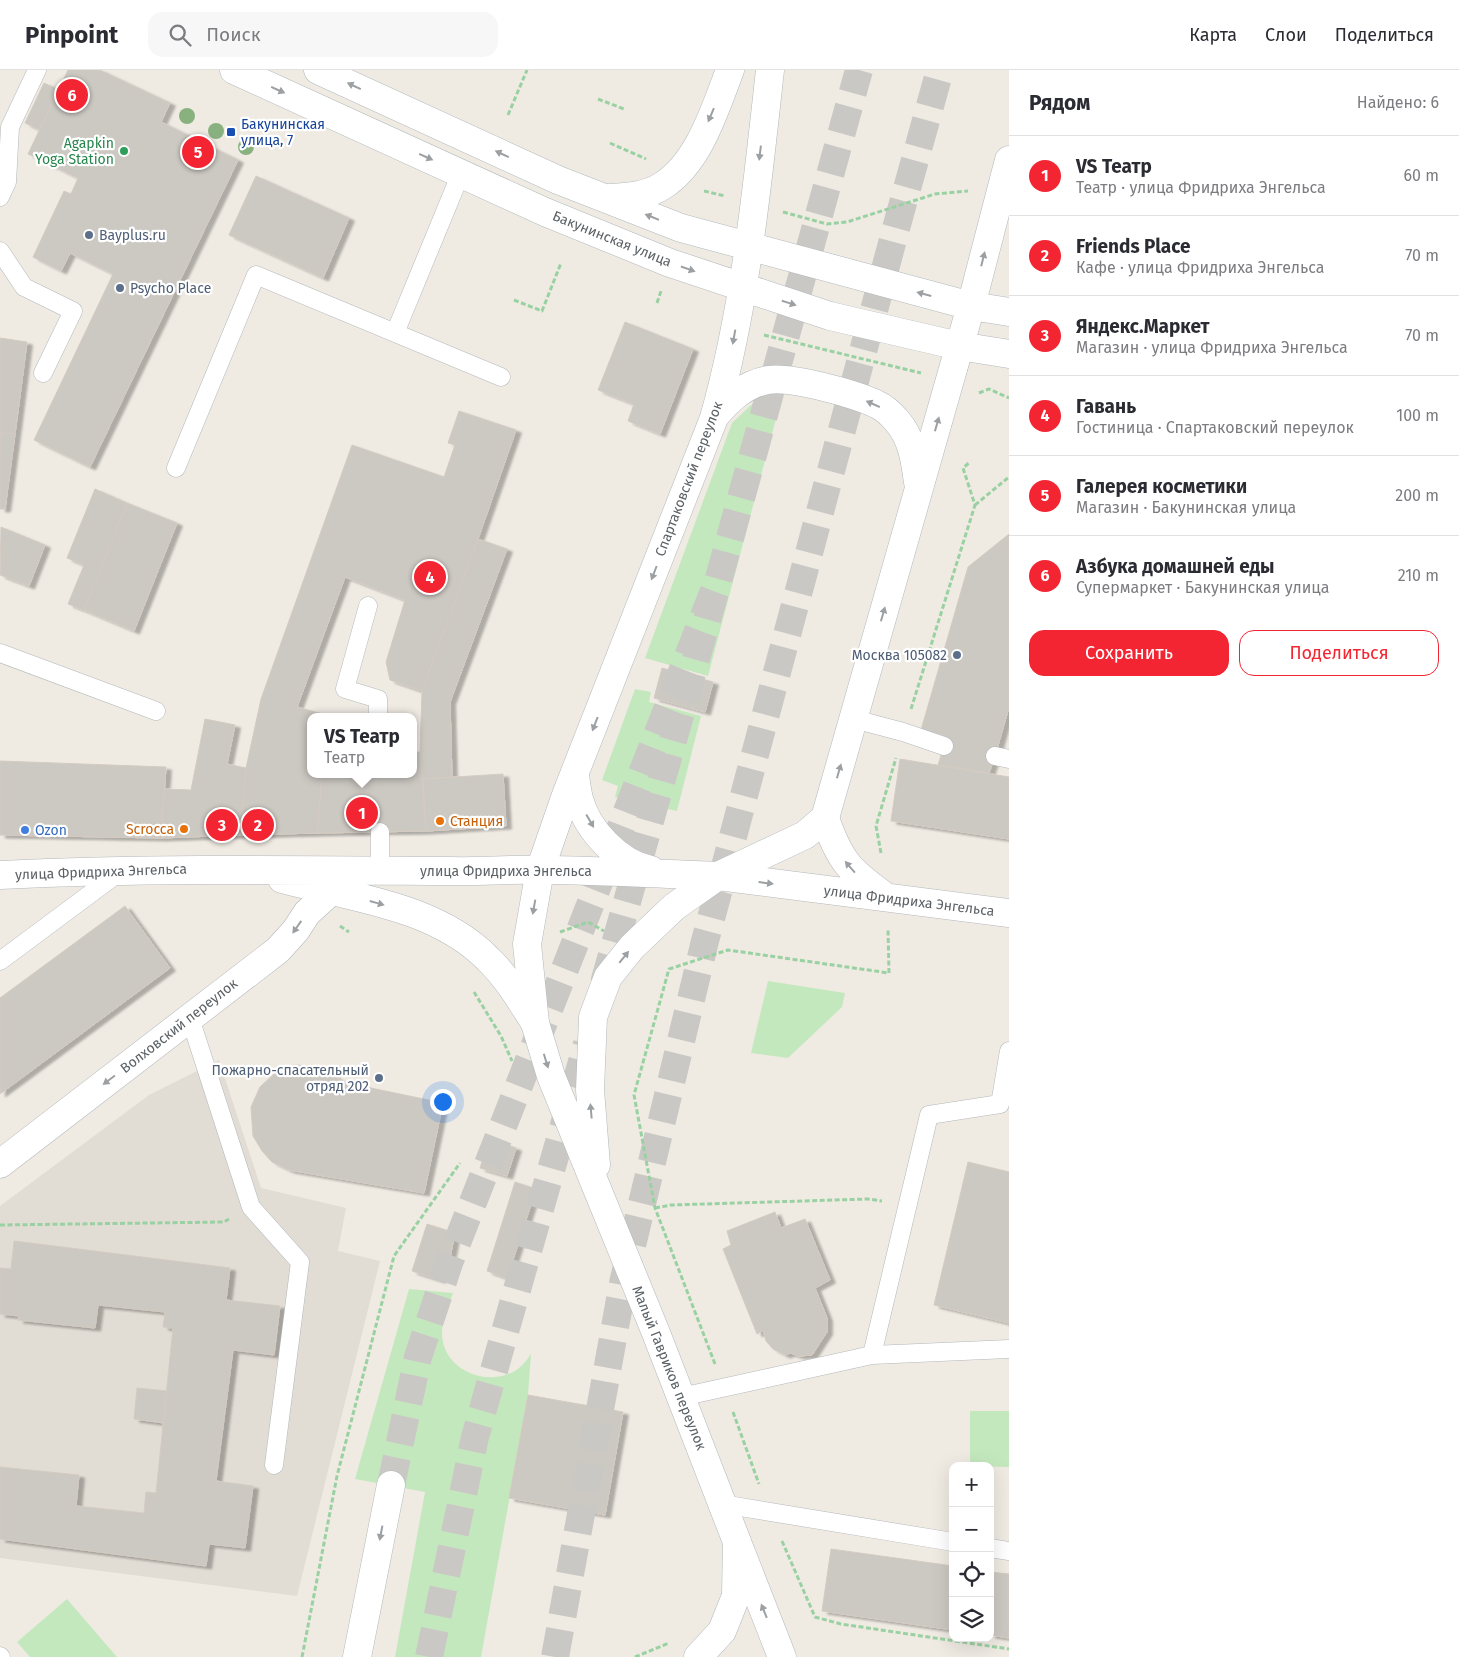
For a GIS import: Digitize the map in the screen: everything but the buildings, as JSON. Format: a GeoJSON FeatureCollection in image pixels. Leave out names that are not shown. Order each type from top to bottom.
{"type":"FeatureCollection","features":[{"type":"Feature","properties":{"kind":"main road","name":"Бакунинская улица"},"geometry":{"type":"LineString","coordinates":[[234,70],[562,219],[670,263],[742,289],[830,316],[959,346],[1009,354]]}},
{"type":"Feature","properties":{"kind":"main road"},"geometry":{"type":"LineString","coordinates":[[318,70],[558,180],[681,228],[748,248],[971,306],[1009,312]]}},
{"type":"Feature","properties":{"kind":"main road"},"geometry":{"type":"LineString","coordinates":[[604,198],[644,194],[661,187],[674,177],[693,152],[705,131],[730,70]]}},
{"type":"Feature","properties":{"kind":"main road","name":"Спартаковский переулок"},"geometry":{"type":"LineString","coordinates":[[540,870],[714,418],[730,362],[742,289],[770,70]]}},
{"type":"Feature","properties":{"kind":"main road"},"geometry":{"type":"LineString","coordinates":[[718,876],[805,835],[825,818],[971,306],[1009,160]]}},
{"type":"Feature","properties":{"kind":"main road"},"geometry":{"type":"LineString","coordinates":[[714,418],[730,398],[751,386],[769,380],[806,382],[877,404],[896,420],[907,435],[915,458],[919,488]]}},
{"type":"Feature","properties":{"kind":"main road"},"geometry":{"type":"LineString","coordinates":[[575,775],[582,807],[589,822],[605,842],[624,858],[647,869],[672,874]]}},
{"type":"Feature","properties":{"kind":"main road"},"geometry":{"type":"LineString","coordinates":[[825,818],[835,848],[850,869],[888,898]]}},
{"type":"Feature","properties":{"kind":"main road","name":"улица Фридриха Энгельса"},"geometry":{"type":"LineString","coordinates":[[0,875],[123,870],[242,869],[334,881],[380,870],[540,870],[672,874],[718,876],[1009,913]]}},
{"type":"Feature","properties":{"kind":"main road","name":"Малый Гавриков переулок"},"geometry":{"type":"LineString","coordinates":[[540,870],[527,944],[535,1023],[551,1076],[681,1397],[782,1657]]}},
{"type":"Feature","properties":{"kind":"main road","name":"Малый Гавриков переулок"},"geometry":{"type":"LineString","coordinates":[[598,1194],[590,1090],[593,1017],[608,977],[632,947],[674,907],[718,876]]}},
{"type":"Feature","properties":{"kind":"main road"},"geometry":{"type":"LineString","coordinates":[[334,881],[377,903],[427,919],[461,938],[488,958],[513,989],[535,1023]]}},
{"type":"Feature","properties":{"kind":"main road","name":"Волховский переулок"},"geometry":{"type":"LineString","coordinates":[[0,1164],[278,950],[334,881]]}},
{"type":"Feature","properties":{"kind":"main road"},"geometry":{"type":"LineString","coordinates":[[357,1657],[391,1485]]}},
{"type":"Feature","properties":{"kind":"main road","name":"Малый Гавриков переулок"},"geometry":{"type":"LineString","coordinates":[[698,1657],[722,1631],[736,1596],[737,1542]]}},
{"type":"Feature","properties":{"kind":"lane"},"geometry":{"type":"LineString","coordinates":[[0,197],[7,182],[10,127],[37,70]]}},
{"type":"Feature","properties":{"kind":"lane"},"geometry":{"type":"LineString","coordinates":[[395,333],[461,173]]}},
{"type":"Feature","properties":{"kind":"lane"},"geometry":{"type":"LineString","coordinates":[[0,251],[24,287],[73,310],[43,374]]}},
{"type":"Feature","properties":{"kind":"lane"},"geometry":{"type":"LineString","coordinates":[[176,468],[256,275],[502,377]]}},
{"type":"Feature","properties":{"kind":"lane"},"geometry":{"type":"LineString","coordinates":[[368,606],[345,689],[378,699],[378,713]]}},
{"type":"Feature","properties":{"kind":"lane"},"geometry":{"type":"LineString","coordinates":[[0,653],[156,711]]}},
{"type":"Feature","properties":{"kind":"lane"},"geometry":{"type":"LineString","coordinates":[[854,719],[903,732],[944,746]]}},
{"type":"Feature","properties":{"kind":"lane"},"geometry":{"type":"LineString","coordinates":[[380,832],[380,870]]}},
{"type":"Feature","properties":{"kind":"lane"},"geometry":{"type":"LineString","coordinates":[[0,961],[123,870]]}},
{"type":"Feature","properties":{"kind":"lane"},"geometry":{"type":"LineString","coordinates":[[190,1018],[252,1207],[300,1262],[274,1465]]}},
{"type":"Feature","properties":{"kind":"lane"},"geometry":{"type":"LineString","coordinates":[[872,1355],[929,1115],[1000,1104],[1009,1051]]}},
{"type":"Feature","properties":{"kind":"lane"},"geometry":{"type":"LineString","coordinates":[[681,1397],[872,1355],[1009,1349]]}},
{"type":"Feature","properties":{"kind":"lane"},"geometry":{"type":"LineString","coordinates":[[722,1504],[949,1541]]}},
{"type":"Feature","properties":{"kind":"lane"},"geometry":{"type":"LineString","coordinates":[[994,1549],[1009,1551]]}},
{"type":"Feature","properties":{"kind":"path"},"geometry":{"type":"LineString","coordinates":[[508,115],[527,70]]}},
{"type":"Feature","properties":{"kind":"path"},"geometry":{"type":"LineString","coordinates":[[598,98],[624,109]]}},
{"type":"Feature","properties":{"kind":"path"},"geometry":{"type":"LineString","coordinates":[[610,143],[655,164]]}},
{"type":"Feature","properties":{"kind":"path"},"geometry":{"type":"LineString","coordinates":[[778,211],[827,224],[847,222],[935,194],[969,191]]}},
{"type":"Feature","properties":{"kind":"path"},"geometry":{"type":"LineString","coordinates":[[514,300],[542,312],[561,263]]}},
{"type":"Feature","properties":{"kind":"path"},"geometry":{"type":"LineString","coordinates":[[756,333],[926,375]]}},
{"type":"Feature","properties":{"kind":"path"},"geometry":{"type":"LineString","coordinates":[[974,391],[980,393],[989,389],[1009,398]]}},
{"type":"Feature","properties":{"kind":"path"},"geometry":{"type":"LineString","coordinates":[[970,462],[963,468],[975,505]]}},
{"type":"Feature","properties":{"kind":"path"},"geometry":{"type":"LineString","coordinates":[[1009,477],[975,505],[903,732],[876,826],[888,898],[889,973],[728,950],[669,969],[634,1095],[655,1208],[770,1512],[815,1617],[841,1624],[1009,1649]]}},
{"type":"Feature","properties":{"kind":"path"},"geometry":{"type":"LineString","coordinates":[[552,935],[588,922],[607,933]]}},
{"type":"Feature","properties":{"kind":"path"},"geometry":{"type":"LineString","coordinates":[[302,1657],[337,1476],[394,1256],[460,1163]]}},
{"type":"Feature","properties":{"kind":"path"},"geometry":{"type":"LineString","coordinates":[[655,1208],[671,1205],[868,1199],[908,1206]]}},
{"type":"Feature","properties":{"kind":"path"},"geometry":{"type":"LineString","coordinates":[[0,1225],[224,1222],[252,1207]]}},
{"type":"Feature","properties":{"kind":"path"},"geometry":{"type":"LineString","coordinates":[[635,1657],[667,1645],[674,1638]]}},
{"type":"Feature","properties":{"kind":"shaded area"},"geometry":{"type":"Polygon","coordinates":[[[219,1060],[261,1188],[346,1208],[338,1251],[380,1261],[297,1596],[0,1558],[0,1206],[149,1095],[219,1060]]]}},
{"type":"Feature","properties":{"kind":"green space"},"geometry":{"type":"Polygon","coordinates":[[[774,396],[782,396],[708,676],[645,658],[732,423],[751,405],[774,396]]]}},
{"type":"Feature","properties":{"kind":"green space"},"geometry":{"type":"Polygon","coordinates":[[[635,689],[651,692],[649,702],[701,716],[677,811],[615,797],[618,786],[602,780],[635,689]]]}},
{"type":"Feature","properties":{"kind":"green space"},"geometry":{"type":"Polygon","coordinates":[[[768,981],[845,993],[842,1007],[788,1058],[751,1053],[768,981]]]}},
{"type":"Feature","properties":{"kind":"green space"},"geometry":{"type":"Polygon","coordinates":[[[409,1289],[453,1293],[444,1318],[442,1334],[444,1346],[449,1356],[465,1370],[475,1375],[497,1377],[515,1371],[531,1354],[528,1395],[481,1657],[395,1657],[425,1492],[355,1479],[409,1289]]]}},
{"type":"Feature","properties":{"kind":"green space"},"geometry":{"type":"Polygon","coordinates":[[[970,1411],[1009,1411],[1009,1467],[994,1467],[994,1462],[970,1462],[970,1411]]]}},
{"type":"Feature","properties":{"kind":"green space"},"geometry":{"type":"Polygon","coordinates":[[[67,1599],[117,1657],[30,1657],[17,1642],[67,1599]]]}},
{"type":"Feature","properties":{"kind":"tunnel"},"geometry":{"type":"LineString","coordinates":[[604,983],[719,578],[859,70]]}},
{"type":"Feature","properties":{"kind":"tunnel"},"geometry":{"type":"LineString","coordinates":[[555,1657],[623,1283],[705,941],[940,70]]}},
{"type":"Feature","properties":{"kind":"tunnel"},"geometry":{"type":"LineString","coordinates":[[391,1485],[418,1357],[449,1263],[719,578]]}},
{"type":"Feature","properties":{"kind":"tunnel"},"geometry":{"type":"LineString","coordinates":[[429,1657],[475,1437],[587,1044]]}},
{"type":"Feature","properties":{"kind":"place","name":"Азбука домашней еды"},"geometry":{"type":"Point","coordinates":[72,95]}},
{"type":"Feature","properties":{"kind":"place","name":"Бакунинская улица, 7"},"geometry":{"type":"Point","coordinates":[231,132]}},
{"type":"Feature","properties":{"kind":"place","name":"Agapkin Yoga Station"},"geometry":{"type":"Point","coordinates":[124,151]}},
{"type":"Feature","properties":{"kind":"place","name":"Галерея косметики"},"geometry":{"type":"Point","coordinates":[198,152]}},
{"type":"Feature","properties":{"kind":"place","name":"Bayplus.ru"},"geometry":{"type":"Point","coordinates":[89,235]}},
{"type":"Feature","properties":{"kind":"place","name":"Psycho Place"},"geometry":{"type":"Point","coordinates":[120,288]}},
{"type":"Feature","properties":{"kind":"place","name":"Гавань"},"geometry":{"type":"Point","coordinates":[430,577]}},
{"type":"Feature","properties":{"kind":"place","name":"Москва 105082"},"geometry":{"type":"Point","coordinates":[957,655]}},
{"type":"Feature","properties":{"kind":"place","name":"VS Театр"},"geometry":{"type":"Point","coordinates":[362,813]}},
{"type":"Feature","properties":{"kind":"place","name":"Станция"},"geometry":{"type":"Point","coordinates":[440,821]}},
{"type":"Feature","properties":{"kind":"place","name":"Яндекс.Маркет"},"geometry":{"type":"Point","coordinates":[222,825]}},
{"type":"Feature","properties":{"kind":"place","name":"Friends Place"},"geometry":{"type":"Point","coordinates":[258,825]}},
{"type":"Feature","properties":{"kind":"place","name":"Scrocca"},"geometry":{"type":"Point","coordinates":[184,829]}},
{"type":"Feature","properties":{"kind":"place","name":"Ozon"},"geometry":{"type":"Point","coordinates":[25,830]}},
{"type":"Feature","properties":{"kind":"place","name":"Пожарно-спасательный отряд 202"},"geometry":{"type":"Point","coordinates":[379,1078]}}]}
